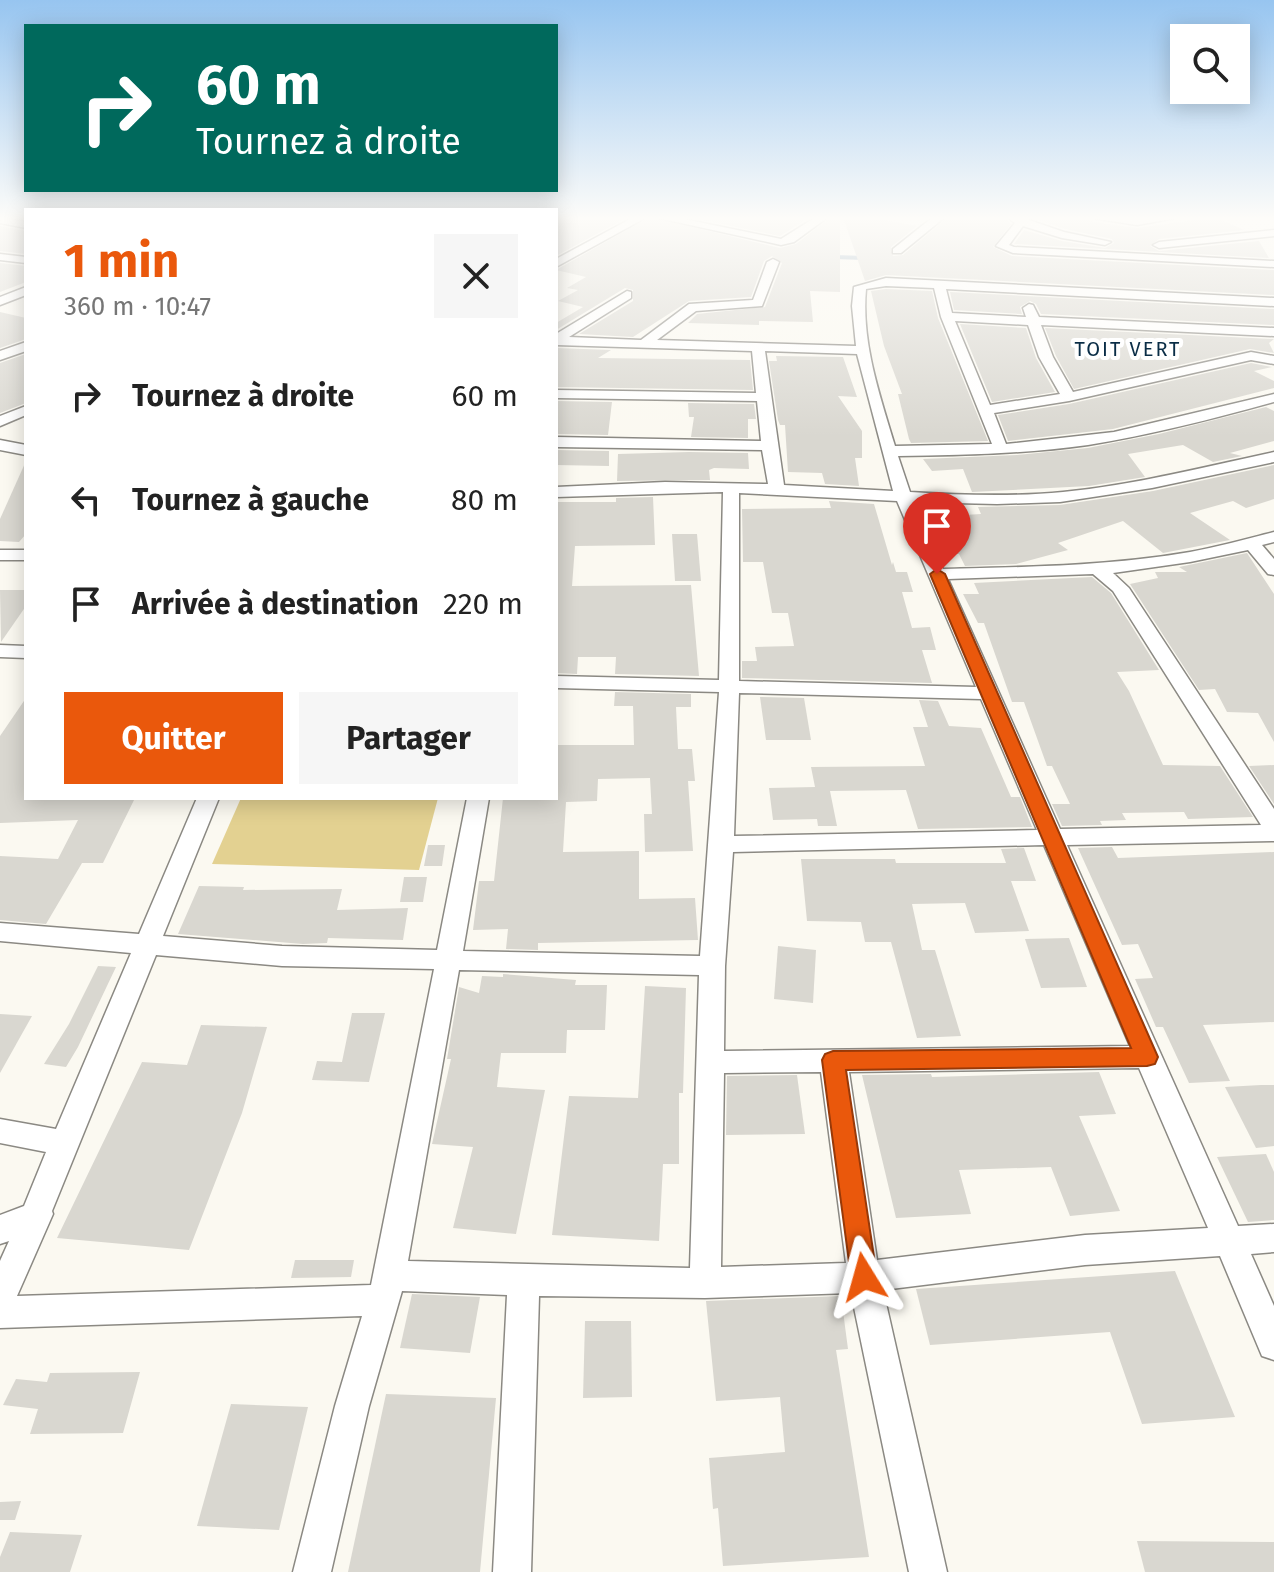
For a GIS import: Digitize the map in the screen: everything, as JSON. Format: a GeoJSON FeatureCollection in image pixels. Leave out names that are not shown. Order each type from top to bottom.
{"type":"FeatureCollection","features":[{"type":"Feature","properties":{"kind":"street"},"geometry":{"type":"LineString","coordinates":[[642,345],[693,307],[758,303],[763,290]]}},
{"type":"Feature","properties":{"kind":"street"},"geometry":{"type":"LineString","coordinates":[[859,290],[856,301],[864,350],[903,497],[1274,1344]]}},
{"type":"Feature","properties":{"kind":"street"},"geometry":{"type":"LineString","coordinates":[[940,290],[947,317],[1001,449]]}},
{"type":"Feature","properties":{"kind":"street"},"geometry":{"type":"LineString","coordinates":[[1025,290],[1046,357],[1069,397]]}},
{"type":"Feature","properties":{"kind":"street"},"geometry":{"type":"LineString","coordinates":[[1035,290],[1188,312],[1274,332]]}},
{"type":"Feature","properties":{"kind":"street"},"geometry":{"type":"LineString","coordinates":[[0,301],[24,292]]}},
{"type":"Feature","properties":{"kind":"street"},"geometry":{"type":"LineString","coordinates":[[558,339],[627,295]]}},
{"type":"Feature","properties":{"kind":"street"},"geometry":{"type":"LineString","coordinates":[[947,317],[1032,318],[1188,312],[1274,302]]}},
{"type":"Feature","properties":{"kind":"street"},"geometry":{"type":"LineString","coordinates":[[558,340],[864,350]]}},
{"type":"Feature","properties":{"kind":"street"},"geometry":{"type":"LineString","coordinates":[[0,356],[24,347]]}},
{"type":"Feature","properties":{"kind":"street"},"geometry":{"type":"LineString","coordinates":[[758,348],[765,397],[767,446],[777,489]]}},
{"type":"Feature","properties":{"kind":"street"},"geometry":{"type":"LineString","coordinates":[[985,410],[1069,397],[1251,356],[1274,360]]}},
{"type":"Feature","properties":{"kind":"street"},"geometry":{"type":"LineString","coordinates":[[558,394],[765,397]]}},
{"type":"Feature","properties":{"kind":"street"},"geometry":{"type":"LineString","coordinates":[[889,451],[1001,449],[1123,434],[1274,398]]}},
{"type":"Feature","properties":{"kind":"street"},"geometry":{"type":"LineString","coordinates":[[0,422],[24,411]]}},
{"type":"Feature","properties":{"kind":"street"},"geometry":{"type":"LineString","coordinates":[[558,442],[767,446]]}},
{"type":"Feature","properties":{"kind":"street"},"geometry":{"type":"LineString","coordinates":[[3,448],[24,450]]}},
{"type":"Feature","properties":{"kind":"street"},"geometry":{"type":"LineString","coordinates":[[558,492],[642,487],[731,488],[903,497],[1031,499],[1088,493],[1274,457]]}},
{"type":"Feature","properties":{"kind":"street"},"geometry":{"type":"LineString","coordinates":[[705,1283],[712,966],[722,844],[729,688],[731,488]]}},
{"type":"Feature","properties":{"kind":"street"},"geometry":{"type":"LineString","coordinates":[[937,574],[1100,571],[1174,561],[1274,537]]}},
{"type":"Feature","properties":{"kind":"street"},"geometry":{"type":"LineString","coordinates":[[1252,544],[1274,570]]}},
{"type":"Feature","properties":{"kind":"street"},"geometry":{"type":"LineString","coordinates":[[0,555],[24,555]]}},
{"type":"Feature","properties":{"kind":"street"},"geometry":{"type":"LineString","coordinates":[[1100,571],[1120,588],[1274,827]]}},
{"type":"Feature","properties":{"kind":"street"},"geometry":{"type":"LineString","coordinates":[[0,651],[24,652]]}},
{"type":"Feature","properties":{"kind":"street"},"geometry":{"type":"LineString","coordinates":[[558,682],[989,693]]}},
{"type":"Feature","properties":{"kind":"street"},"geometry":{"type":"LineString","coordinates":[[0,1299],[38,1214],[146,942],[207,800]]}},
{"type":"Feature","properties":{"kind":"street"},"geometry":{"type":"LineString","coordinates":[[312,1572],[386,1287],[478,800]]}},
{"type":"Feature","properties":{"kind":"street"},"geometry":{"type":"LineString","coordinates":[[722,844],[1054,840],[1274,833]]}},
{"type":"Feature","properties":{"kind":"street"},"geometry":{"type":"LineString","coordinates":[[0,932],[146,942],[282,956],[712,966]]}},
{"type":"Feature","properties":{"kind":"street"},"geometry":{"type":"LineString","coordinates":[[710,1062],[1147,1057]]}},
{"type":"Feature","properties":{"kind":"street"},"geometry":{"type":"LineString","coordinates":[[833,1060],[864,1277],[928,1572]]}},
{"type":"Feature","properties":{"kind":"street"},"geometry":{"type":"LineString","coordinates":[[0,1131],[66,1143]]}},
{"type":"Feature","properties":{"kind":"street"},"geometry":{"type":"LineString","coordinates":[[0,1230],[38,1214]]}},
{"type":"Feature","properties":{"kind":"street"},"geometry":{"type":"LineString","coordinates":[[0,1312],[524,1281],[705,1283],[864,1277],[1085,1250],[1227,1238],[1274,1238]]}},
{"type":"Feature","properties":{"kind":"street"},"geometry":{"type":"LineString","coordinates":[[512,1572],[524,1281]]}},
{"type":"Feature","properties":{"kind":"shaded area"},"geometry":{"type":"Polygon","coordinates":[[[240,800],[437,800],[419,870],[212,864],[240,800]]]}},
{"type":"Feature","properties":{"kind":"building"},"geometry":{"type":"Polygon","coordinates":[[[577,290],[621,290],[558,329],[558,322],[583,307],[558,301],[577,290]]]}},
{"type":"Feature","properties":{"kind":"building"},"geometry":{"type":"Polygon","coordinates":[[[633,290],[753,290],[751,297],[689,301],[633,337],[579,334],[633,301],[633,290]]]}},
{"type":"Feature","properties":{"kind":"building"},"geometry":{"type":"Polygon","coordinates":[[[771,290],[840,290],[810,291],[813,322],[759,321],[759,325],[688,323],[697,314],[765,307],[771,290]]]}},
{"type":"Feature","properties":{"kind":"building"},"geometry":{"type":"Polygon","coordinates":[[[1184,290],[1274,290],[1274,295],[1184,290]]]}},
{"type":"Feature","properties":{"kind":"building"},"geometry":{"type":"Polygon","coordinates":[[[871,291],[932,291],[938,318],[988,441],[911,443],[898,394],[902,394],[884,346],[871,291]]]}},
{"type":"Feature","properties":{"kind":"building"},"geometry":{"type":"Polygon","coordinates":[[[950,292],[1274,309],[1274,325],[1041,314],[1036,304],[1030,301],[1020,307],[1022,314],[954,310],[950,292]]]}},
{"type":"Feature","properties":{"kind":"building"},"geometry":{"type":"Polygon","coordinates":[[[0,312],[24,318],[24,340],[0,348],[0,312]]]}},
{"type":"Feature","properties":{"kind":"building"},"geometry":{"type":"Polygon","coordinates":[[[960,324],[1026,328],[1036,358],[1055,392],[992,402],[960,324]]]}},
{"type":"Feature","properties":{"kind":"building"},"geometry":{"type":"Polygon","coordinates":[[[1045,328],[1274,339],[1269,343],[1274,353],[1250,349],[1074,389],[1045,328]]]}},
{"type":"Feature","properties":{"kind":"building"},"geometry":{"type":"Polygon","coordinates":[[[558,348],[611,350],[598,358],[750,360],[753,390],[558,387],[558,348]]]}},
{"type":"Feature","properties":{"kind":"building"},"geometry":{"type":"Polygon","coordinates":[[[24,355],[24,404],[0,413],[0,363],[24,355]]]}},
{"type":"Feature","properties":{"kind":"building"},"geometry":{"type":"Polygon","coordinates":[[[776,356],[843,357],[857,397],[838,396],[862,431],[862,458],[855,458],[859,486],[825,484],[822,473],[788,472],[785,425],[780,425],[778,420],[769,361],[777,361],[776,356]]]}},
{"type":"Feature","properties":{"kind":"building"},"geometry":{"type":"Polygon","coordinates":[[[1251,363],[1272,367],[1254,371],[1274,381],[1274,388],[1113,429],[1008,441],[998,415],[1069,404],[1251,363]]]}},
{"type":"Feature","properties":{"kind":"building"},"geometry":{"type":"Polygon","coordinates":[[[558,401],[612,402],[608,435],[558,434],[558,401]]]}},
{"type":"Feature","properties":{"kind":"building"},"geometry":{"type":"Polygon","coordinates":[[[688,403],[754,404],[756,419],[748,419],[748,438],[691,437],[694,417],[689,417],[688,403]]]}},
{"type":"Feature","properties":{"kind":"building"},"geometry":{"type":"Polygon","coordinates":[[[1266,407],[1274,411],[1274,441],[1230,453],[1242,456],[1213,462],[1183,445],[1128,454],[1145,477],[1089,486],[972,492],[963,469],[932,471],[923,459],[1088,448],[1266,407]]]}},
{"type":"Feature","properties":{"kind":"building"},"geometry":{"type":"Polygon","coordinates":[[[558,450],[609,451],[609,466],[558,465],[558,450]]]}},
{"type":"Feature","properties":{"kind":"building"},"geometry":{"type":"Polygon","coordinates":[[[748,453],[749,469],[714,468],[709,470],[710,480],[617,481],[618,454],[748,453]]]}},
{"type":"Feature","properties":{"kind":"building"},"geometry":{"type":"Polygon","coordinates":[[[24,465],[24,536],[19,542],[0,541],[0,519],[24,465]]]}},
{"type":"Feature","properties":{"kind":"building"},"geometry":{"type":"Polygon","coordinates":[[[1274,465],[1274,499],[1246,508],[1233,501],[1190,513],[1230,540],[1163,553],[1123,521],[1058,543],[1068,550],[1016,564],[965,566],[959,554],[946,554],[939,534],[924,513],[944,511],[947,516],[981,514],[978,507],[1060,505],[1153,491],[1274,465]]]}},
{"type":"Feature","properties":{"kind":"building"},"geometry":{"type":"Polygon","coordinates":[[[653,497],[655,545],[575,546],[572,586],[691,585],[699,676],[615,674],[616,657],[578,657],[577,674],[558,673],[558,502],[616,502],[616,498],[653,497]]]}},
{"type":"Feature","properties":{"kind":"building"},"geometry":{"type":"Polygon","coordinates":[[[829,501],[874,504],[892,565],[893,562],[896,572],[907,572],[913,592],[902,592],[912,628],[930,627],[936,650],[922,650],[932,683],[742,678],[742,661],[757,661],[755,647],[794,646],[788,613],[772,613],[763,562],[743,562],[742,509],[831,508],[829,501]]]}},
{"type":"Feature","properties":{"kind":"building"},"geometry":{"type":"Polygon","coordinates":[[[672,534],[697,534],[701,581],[675,581],[672,534]]]}},
{"type":"Feature","properties":{"kind":"building"},"geometry":{"type":"Polygon","coordinates":[[[1247,553],[1274,594],[1274,742],[1258,713],[1227,712],[1215,689],[1199,690],[1130,584],[1158,578],[1155,572],[1187,572],[1179,567],[1247,553]]]}},
{"type":"Feature","properties":{"kind":"building"},"geometry":{"type":"Polygon","coordinates":[[[1092,577],[1111,593],[1159,670],[1117,672],[1163,765],[1220,766],[1253,817],[1188,819],[1184,812],[1122,813],[1126,820],[1100,821],[1102,825],[1062,826],[1052,804],[1070,804],[1052,766],[1047,766],[1024,702],[1012,702],[984,623],[978,623],[963,594],[979,594],[974,583],[1092,577]]]}},
{"type":"Feature","properties":{"kind":"building"},"geometry":{"type":"Polygon","coordinates":[[[0,590],[24,590],[24,609],[1,642],[0,590]]]}},
{"type":"Feature","properties":{"kind":"building"},"geometry":{"type":"Polygon","coordinates":[[[615,692],[691,694],[691,707],[676,707],[678,749],[692,749],[695,781],[688,781],[693,851],[645,852],[644,814],[652,814],[650,778],[598,779],[597,801],[566,802],[563,852],[639,851],[639,899],[695,898],[698,940],[538,943],[538,950],[506,949],[508,929],[473,930],[479,881],[494,881],[503,800],[558,800],[558,745],[634,745],[633,706],[614,706],[615,692]]]}},
{"type":"Feature","properties":{"kind":"building"},"geometry":{"type":"Polygon","coordinates":[[[760,697],[804,698],[811,740],[766,740],[760,697]]]}},
{"type":"Feature","properties":{"kind":"building"},"geometry":{"type":"Polygon","coordinates":[[[919,700],[938,701],[949,726],[981,728],[1011,797],[1020,797],[1032,827],[918,829],[906,790],[830,791],[837,826],[818,826],[817,819],[773,820],[769,788],[815,787],[811,767],[925,766],[913,727],[928,727],[919,700]]]}},
{"type":"Feature","properties":{"kind":"building"},"geometry":{"type":"Polygon","coordinates":[[[24,701],[24,800],[134,800],[103,863],[82,863],[46,924],[0,920],[0,856],[58,859],[78,820],[0,823],[0,736],[24,701]]]}},
{"type":"Feature","properties":{"kind":"building"},"geometry":{"type":"Polygon","coordinates":[[[1274,765],[1274,804],[1249,766],[1274,765]]]}},
{"type":"Feature","properties":{"kind":"building"},"geometry":{"type":"Polygon","coordinates":[[[428,845],[445,845],[442,866],[424,866],[428,845]]]}},
{"type":"Feature","properties":{"kind":"building"},"geometry":{"type":"Polygon","coordinates":[[[1112,847],[1118,858],[1274,852],[1274,1022],[1203,1025],[1230,1081],[1189,1083],[1163,1027],[1156,1027],[1135,979],[1153,978],[1138,944],[1122,945],[1078,848],[1112,847]]]}},
{"type":"Feature","properties":{"kind":"building"},"geometry":{"type":"Polygon","coordinates":[[[1024,848],[1036,881],[1011,881],[1029,931],[975,933],[965,903],[912,904],[922,950],[935,950],[961,1036],[917,1038],[891,942],[865,942],[861,922],[807,921],[801,859],[1006,863],[1001,849],[1024,848]]]}},
{"type":"Feature","properties":{"kind":"building"},"geometry":{"type":"Polygon","coordinates":[[[404,877],[427,877],[423,902],[400,902],[404,877]]]}},
{"type":"Feature","properties":{"kind":"building"},"geometry":{"type":"Polygon","coordinates":[[[199,886],[244,887],[243,890],[342,889],[337,910],[408,908],[403,940],[328,938],[327,943],[303,944],[178,934],[199,886]]]}},
{"type":"Feature","properties":{"kind":"building"},"geometry":{"type":"Polygon","coordinates":[[[1069,938],[1087,987],[1041,988],[1025,939],[1069,938]]]}},
{"type":"Feature","properties":{"kind":"building"},"geometry":{"type":"Polygon","coordinates":[[[778,946],[816,950],[813,1003],[774,999],[778,946]]]}},
{"type":"Feature","properties":{"kind":"building"},"geometry":{"type":"Polygon","coordinates":[[[98,966],[116,967],[78,1047],[66,1067],[44,1064],[69,1024],[98,966]]]}},
{"type":"Feature","properties":{"kind":"building"},"geometry":{"type":"Polygon","coordinates":[[[503,974],[576,980],[575,985],[607,985],[605,1030],[567,1030],[566,1053],[501,1053],[497,1087],[545,1090],[516,1234],[453,1228],[473,1147],[432,1144],[451,1059],[447,1059],[459,987],[479,993],[482,976],[503,977],[503,974]]]}},
{"type":"Feature","properties":{"kind":"building"},"geometry":{"type":"Polygon","coordinates":[[[645,986],[686,988],[683,1093],[679,1093],[679,1164],[663,1164],[659,1241],[552,1235],[569,1096],[638,1098],[645,986]]]}},
{"type":"Feature","properties":{"kind":"building"},"geometry":{"type":"Polygon","coordinates":[[[352,1013],[385,1013],[369,1082],[312,1080],[317,1061],[342,1062],[352,1013]]]}},
{"type":"Feature","properties":{"kind":"building"},"geometry":{"type":"Polygon","coordinates":[[[0,1014],[32,1016],[0,1073],[0,1014]]]}},
{"type":"Feature","properties":{"kind":"building"},"geometry":{"type":"Polygon","coordinates":[[[201,1025],[267,1027],[242,1113],[189,1250],[57,1238],[142,1062],[187,1065],[201,1025]]]}},
{"type":"Feature","properties":{"kind":"building"},"geometry":{"type":"Polygon","coordinates":[[[1099,1072],[1116,1114],[1079,1116],[1120,1211],[1070,1216],[1051,1167],[959,1170],[971,1214],[896,1218],[862,1075],[931,1074],[932,1077],[1099,1072]]]}},
{"type":"Feature","properties":{"kind":"building"},"geometry":{"type":"Polygon","coordinates":[[[797,1075],[805,1134],[726,1135],[727,1076],[797,1075]]]}},
{"type":"Feature","properties":{"kind":"building"},"geometry":{"type":"Polygon","coordinates":[[[1274,1085],[1274,1146],[1256,1148],[1225,1087],[1274,1085]]]}},
{"type":"Feature","properties":{"kind":"building"},"geometry":{"type":"Polygon","coordinates":[[[1266,1154],[1274,1172],[1274,1220],[1248,1222],[1217,1157],[1266,1154]]]}},
{"type":"Feature","properties":{"kind":"building"},"geometry":{"type":"Polygon","coordinates":[[[295,1260],[354,1260],[351,1277],[291,1278],[295,1260]]]}},
{"type":"Feature","properties":{"kind":"building"},"geometry":{"type":"Polygon","coordinates":[[[1175,1271],[1235,1417],[1142,1424],[1110,1332],[930,1345],[916,1289],[1175,1271]]]}},
{"type":"Feature","properties":{"kind":"building"},"geometry":{"type":"Polygon","coordinates":[[[412,1294],[480,1297],[470,1353],[400,1348],[412,1294]]]}},
{"type":"Feature","properties":{"kind":"building"},"geometry":{"type":"Polygon","coordinates":[[[841,1296],[848,1349],[836,1350],[869,1557],[723,1566],[718,1508],[713,1509],[709,1458],[785,1452],[780,1397],[716,1401],[706,1301],[841,1296]]]}},
{"type":"Feature","properties":{"kind":"building"},"geometry":{"type":"Polygon","coordinates":[[[585,1321],[631,1321],[632,1397],[583,1398],[585,1321]]]}},
{"type":"Feature","properties":{"kind":"building"},"geometry":{"type":"Polygon","coordinates":[[[140,1372],[123,1433],[30,1434],[38,1409],[3,1405],[16,1379],[47,1382],[50,1373],[140,1372]]]}},
{"type":"Feature","properties":{"kind":"building"},"geometry":{"type":"Polygon","coordinates":[[[386,1394],[496,1398],[480,1572],[348,1572],[386,1394]]]}},
{"type":"Feature","properties":{"kind":"building"},"geometry":{"type":"Polygon","coordinates":[[[231,1404],[308,1407],[279,1530],[197,1526],[231,1404]]]}},
{"type":"Feature","properties":{"kind":"building"},"geometry":{"type":"Polygon","coordinates":[[[21,1501],[15,1520],[0,1520],[0,1502],[21,1501]]]}},
{"type":"Feature","properties":{"kind":"building"},"geometry":{"type":"Polygon","coordinates":[[[10,1532],[82,1535],[70,1572],[0,1572],[0,1557],[10,1532]]]}},
{"type":"Feature","properties":{"kind":"building"},"geometry":{"type":"Polygon","coordinates":[[[1137,1541],[1274,1542],[1274,1572],[1145,1572],[1137,1541]]]}},
{"type":"Feature","properties":{"kind":"district","name":"TOIT VERT"},"geometry":{"type":"Point","coordinates":[1128,349]}},
{"type":"Feature","properties":{"kind":"route"},"geometry":{"type":"LineString","coordinates":[[864,1277],[833,1060],[1147,1057],[937,574]]}}]}
